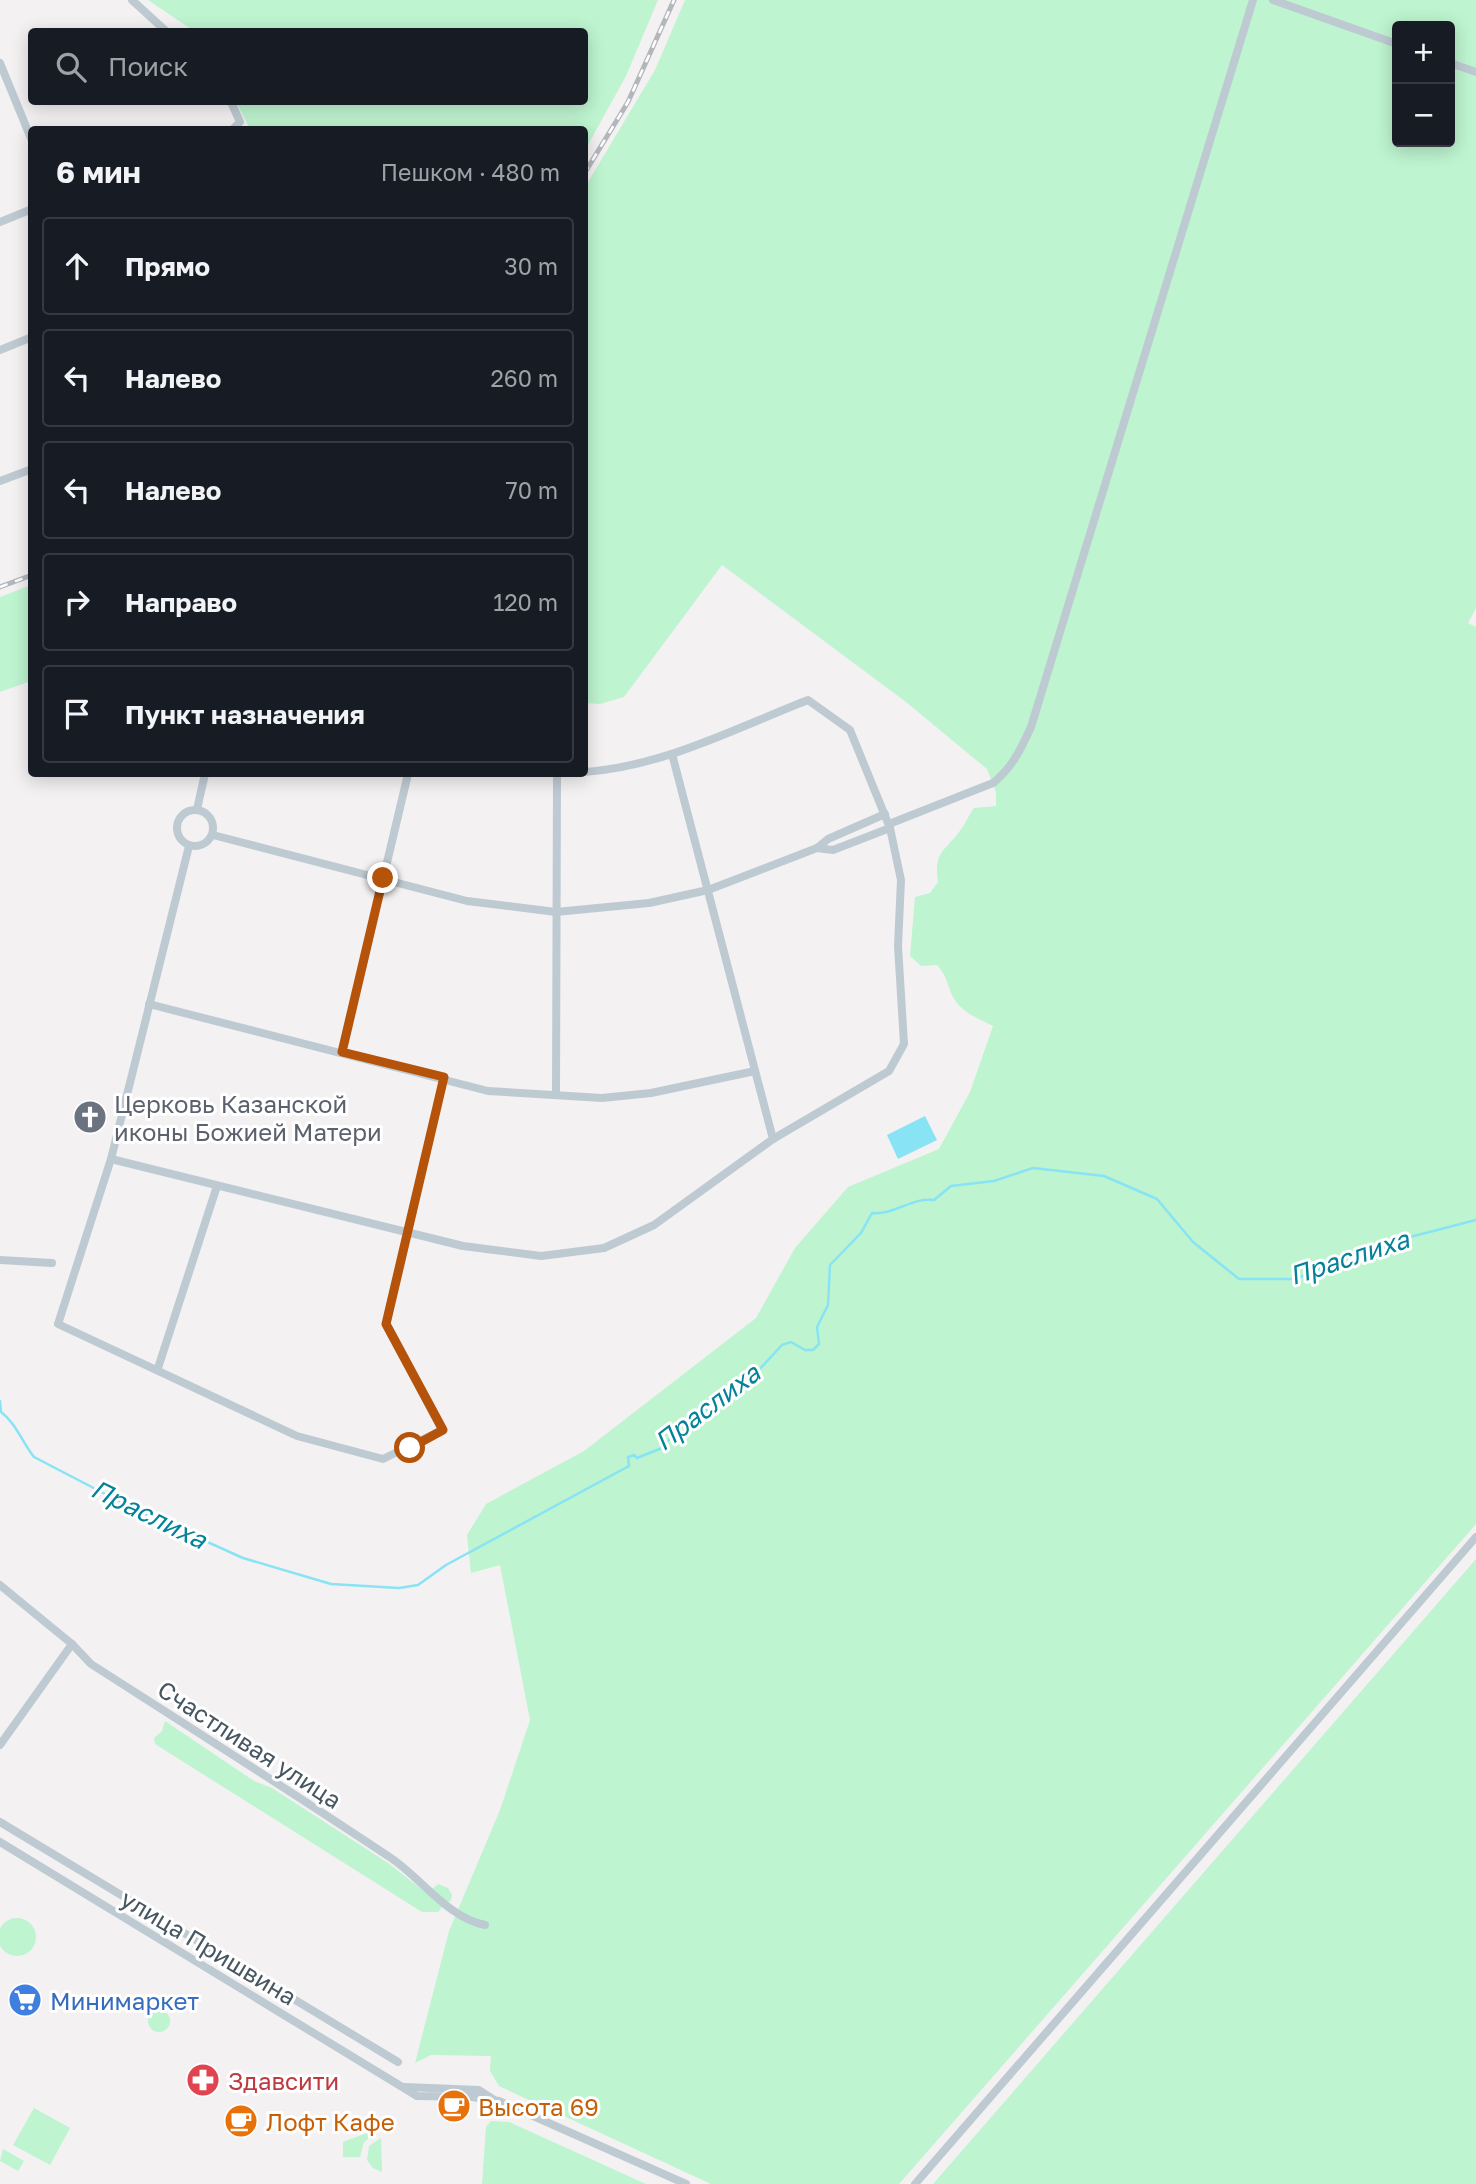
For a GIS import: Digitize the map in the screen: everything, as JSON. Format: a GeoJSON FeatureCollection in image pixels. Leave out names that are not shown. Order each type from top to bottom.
{"type":"FeatureCollection","features":[{"type":"Feature","properties":{"kind":"street"},"geometry":{"type":"LineString","coordinates":[[132,0],[163,28]]}},
{"type":"Feature","properties":{"kind":"street"},"geometry":{"type":"LineString","coordinates":[[817,848],[833,850],[993,783],[1007,772],[1025,740],[1253,0]]}},
{"type":"Feature","properties":{"kind":"street"},"geometry":{"type":"LineString","coordinates":[[1273,0],[1392,42]]}},
{"type":"Feature","properties":{"kind":"street"},"geometry":{"type":"LineString","coordinates":[[0,63],[28,131]]}},
{"type":"Feature","properties":{"kind":"street"},"geometry":{"type":"LineString","coordinates":[[1455,65],[1476,72]]}},
{"type":"Feature","properties":{"kind":"street"},"geometry":{"type":"LineString","coordinates":[[232,105],[240,122],[236,126]]}},
{"type":"Feature","properties":{"kind":"street"},"geometry":{"type":"LineString","coordinates":[[0,222],[28,211]]}},
{"type":"Feature","properties":{"kind":"street"},"geometry":{"type":"LineString","coordinates":[[0,350],[28,339]]}},
{"type":"Feature","properties":{"kind":"street"},"geometry":{"type":"LineString","coordinates":[[0,481],[28,470]]}},
{"type":"Feature","properties":{"kind":"street"},"geometry":{"type":"LineString","coordinates":[[111,1159],[463,1246],[541,1256],[604,1248],[654,1225],[773,1139],[889,1071],[904,1044],[898,946],[901,880],[885,814],[850,730],[808,699],[671,754],[608,770],[588,772]]}},
{"type":"Feature","properties":{"kind":"street"},"geometry":{"type":"LineString","coordinates":[[671,754],[773,1139]]}},
{"type":"Feature","properties":{"kind":"street"},"geometry":{"type":"LineString","coordinates":[[197,809],[204,777]]}},
{"type":"Feature","properties":{"kind":"street"},"geometry":{"type":"LineString","coordinates":[[342,1052],[407,777]]}},
{"type":"Feature","properties":{"kind":"street"},"geometry":{"type":"LineString","coordinates":[[555,1095],[557,777]]}},
{"type":"Feature","properties":{"kind":"street"},"geometry":{"type":"LineString","coordinates":[[197,809],[208,814],[214,823],[213,835],[207,842],[189,846],[180,839],[176,829],[179,819],[187,811],[197,809]]}},
{"type":"Feature","properties":{"kind":"street"},"geometry":{"type":"LineString","coordinates":[[213,835],[467,901],[556,912],[649,903],[708,890],[817,848],[828,839],[885,814]]}},
{"type":"Feature","properties":{"kind":"street"},"geometry":{"type":"LineString","coordinates":[[189,846],[111,1159],[58,1324],[158,1368],[297,1436],[383,1459],[443,1430],[386,1324],[444,1077]]}},
{"type":"Feature","properties":{"kind":"street"},"geometry":{"type":"LineString","coordinates":[[149,1004],[444,1077],[488,1091],[602,1098],[651,1093],[755,1071]]}},
{"type":"Feature","properties":{"kind":"street"},"geometry":{"type":"LineString","coordinates":[[158,1368],[218,1186]]}},
{"type":"Feature","properties":{"kind":"street"},"geometry":{"type":"LineString","coordinates":[[0,1260],[52,1263]]}},
{"type":"Feature","properties":{"kind":"street"},"geometry":{"type":"LineString","coordinates":[[915,2184],[1476,1536]]}},
{"type":"Feature","properties":{"kind":"street","name":"Счастливая улица"},"geometry":{"type":"LineString","coordinates":[[0,1585],[72,1644],[91,1664],[394,1860],[451,1908],[475,1923],[485,1925]]}},
{"type":"Feature","properties":{"kind":"street"},"geometry":{"type":"LineString","coordinates":[[0,1745],[72,1644]]}},
{"type":"Feature","properties":{"kind":"street"},"geometry":{"type":"LineString","coordinates":[[0,1822],[398,2062]]}},
{"type":"Feature","properties":{"kind":"street","name":"улица Пришвина"},"geometry":{"type":"LineString","coordinates":[[0,1842],[398,2086],[479,2090],[493,2099],[686,2184]]}},
{"type":"Feature","properties":{"kind":"green space"},"geometry":{"type":"Polygon","coordinates":[[[148,0],[658,0],[626,76],[588,145],[588,126],[248,126],[238,105],[588,105],[588,28],[190,28],[148,0]]]}},
{"type":"Feature","properties":{"kind":"green space"},"geometry":{"type":"Polygon","coordinates":[[[685,0],[1476,0],[1476,608],[1468,623],[1476,627],[1476,1524],[899,2184],[711,2184],[499,2086],[490,2071],[491,2056],[431,2055],[415,2063],[449,1931],[500,1810],[530,1720],[500,1565],[471,1573],[467,1535],[486,1504],[584,1451],[756,1318],[795,1248],[848,1187],[939,1149],[970,1092],[993,1026],[967,1012],[957,1003],[937,965],[921,966],[910,956],[915,897],[930,893],[938,882],[937,864],[941,854],[974,808],[996,806],[996,792],[987,769],[906,702],[722,565],[624,697],[600,704],[588,703],[588,182],[655,70],[685,0]]]}},
{"type":"Feature","properties":{"kind":"green space"},"geometry":{"type":"Polygon","coordinates":[[[28,586],[28,682],[0,692],[0,597],[28,586]]]}},
{"type":"Feature","properties":{"kind":"green space"},"geometry":{"type":"Polygon","coordinates":[[[1476,1559],[1476,2184],[933,2184],[1476,1559]]]}},
{"type":"Feature","properties":{"kind":"green space"},"geometry":{"type":"Polygon","coordinates":[[[165,1721],[254,1781],[272,1788],[388,1863],[424,1891],[430,1891],[438,1884],[448,1888],[452,1895],[451,1901],[445,1903],[438,1912],[422,1912],[155,1744],[154,1738],[162,1731],[165,1721]]]}},
{"type":"Feature","properties":{"kind":"green space"},"geometry":{"type":"Polygon","coordinates":[[[10,1920],[24,1920],[34,1930],[34,1944],[24,1954],[10,1954],[0,1944],[0,1930],[10,1920]]]}},
{"type":"Feature","properties":{"kind":"green space"},"geometry":{"type":"Polygon","coordinates":[[[159,2010],[167,2013],[170,2021],[167,2029],[159,2032],[151,2029],[148,2021],[151,2013],[159,2010]]]}},
{"type":"Feature","properties":{"kind":"green space"},"geometry":{"type":"Polygon","coordinates":[[[34,2108],[70,2128],[50,2165],[13,2145],[34,2108]]]}},
{"type":"Feature","properties":{"kind":"green space"},"geometry":{"type":"Polygon","coordinates":[[[491,2121],[509,2122],[646,2184],[482,2184],[486,2127],[491,2121]]]}},
{"type":"Feature","properties":{"kind":"green space"},"geometry":{"type":"Polygon","coordinates":[[[367,2133],[372,2136],[364,2142],[360,2157],[343,2157],[343,2142],[367,2133]]]}},
{"type":"Feature","properties":{"kind":"green space"},"geometry":{"type":"Polygon","coordinates":[[[381,2138],[382,2172],[373,2168],[367,2160],[369,2146],[381,2138]]]}},
{"type":"Feature","properties":{"kind":"green space"},"geometry":{"type":"Polygon","coordinates":[[[3,2149],[24,2161],[18,2171],[0,2161],[3,2149]]]}},
{"type":"Feature","properties":{"kind":"water"},"geometry":{"type":"Polygon","coordinates":[[[925,1116],[937,1140],[898,1159],[887,1135],[925,1116]]]}},
{"type":"Feature","properties":{"kind":"waterway","name":"Праслиха"},"geometry":{"type":"LineString","coordinates":[[0,1401],[1,1412],[11,1422],[34,1457],[134,1509],[243,1558],[331,1584],[399,1588],[418,1585],[446,1565],[629,1466],[628,1457],[634,1455],[637,1458],[662,1448],[686,1419],[717,1405],[743,1387],[782,1345],[791,1342],[805,1350],[813,1350],[819,1344],[817,1327],[828,1305],[830,1265],[861,1233],[872,1213],[888,1211],[918,1201],[934,1200],[951,1186],[994,1181],[1033,1168],[1104,1176],[1157,1199],[1193,1242],[1239,1279],[1295,1279],[1379,1245],[1476,1220]]}},
{"type":"Feature","properties":{"kind":"railway"},"geometry":{"type":"LineString","coordinates":[[588,167],[628,102],[674,0]]}},
{"type":"Feature","properties":{"kind":"railway"},"geometry":{"type":"LineString","coordinates":[[0,587],[28,576]]}},
{"type":"Feature","properties":{"kind":"place","name":"Церковь Казанской иконы Божией Матери"},"geometry":{"type":"Point","coordinates":[90,1117]}},
{"type":"Feature","properties":{"kind":"place","name":"Минимаркет"},"geometry":{"type":"Point","coordinates":[25,2000]}},
{"type":"Feature","properties":{"kind":"place","name":"Здавсити"},"geometry":{"type":"Point","coordinates":[203,2080]}},
{"type":"Feature","properties":{"kind":"place","name":"Высота 69"},"geometry":{"type":"Point","coordinates":[454,2106]}},
{"type":"Feature","properties":{"kind":"place","name":"Лофт Кафе"},"geometry":{"type":"Point","coordinates":[241,2121]}},
{"type":"Feature","properties":{"kind":"route"},"geometry":{"type":"LineString","coordinates":[[383,878],[342,1052],[444,1077],[386,1324],[443,1430],[410,1448]]}}]}
